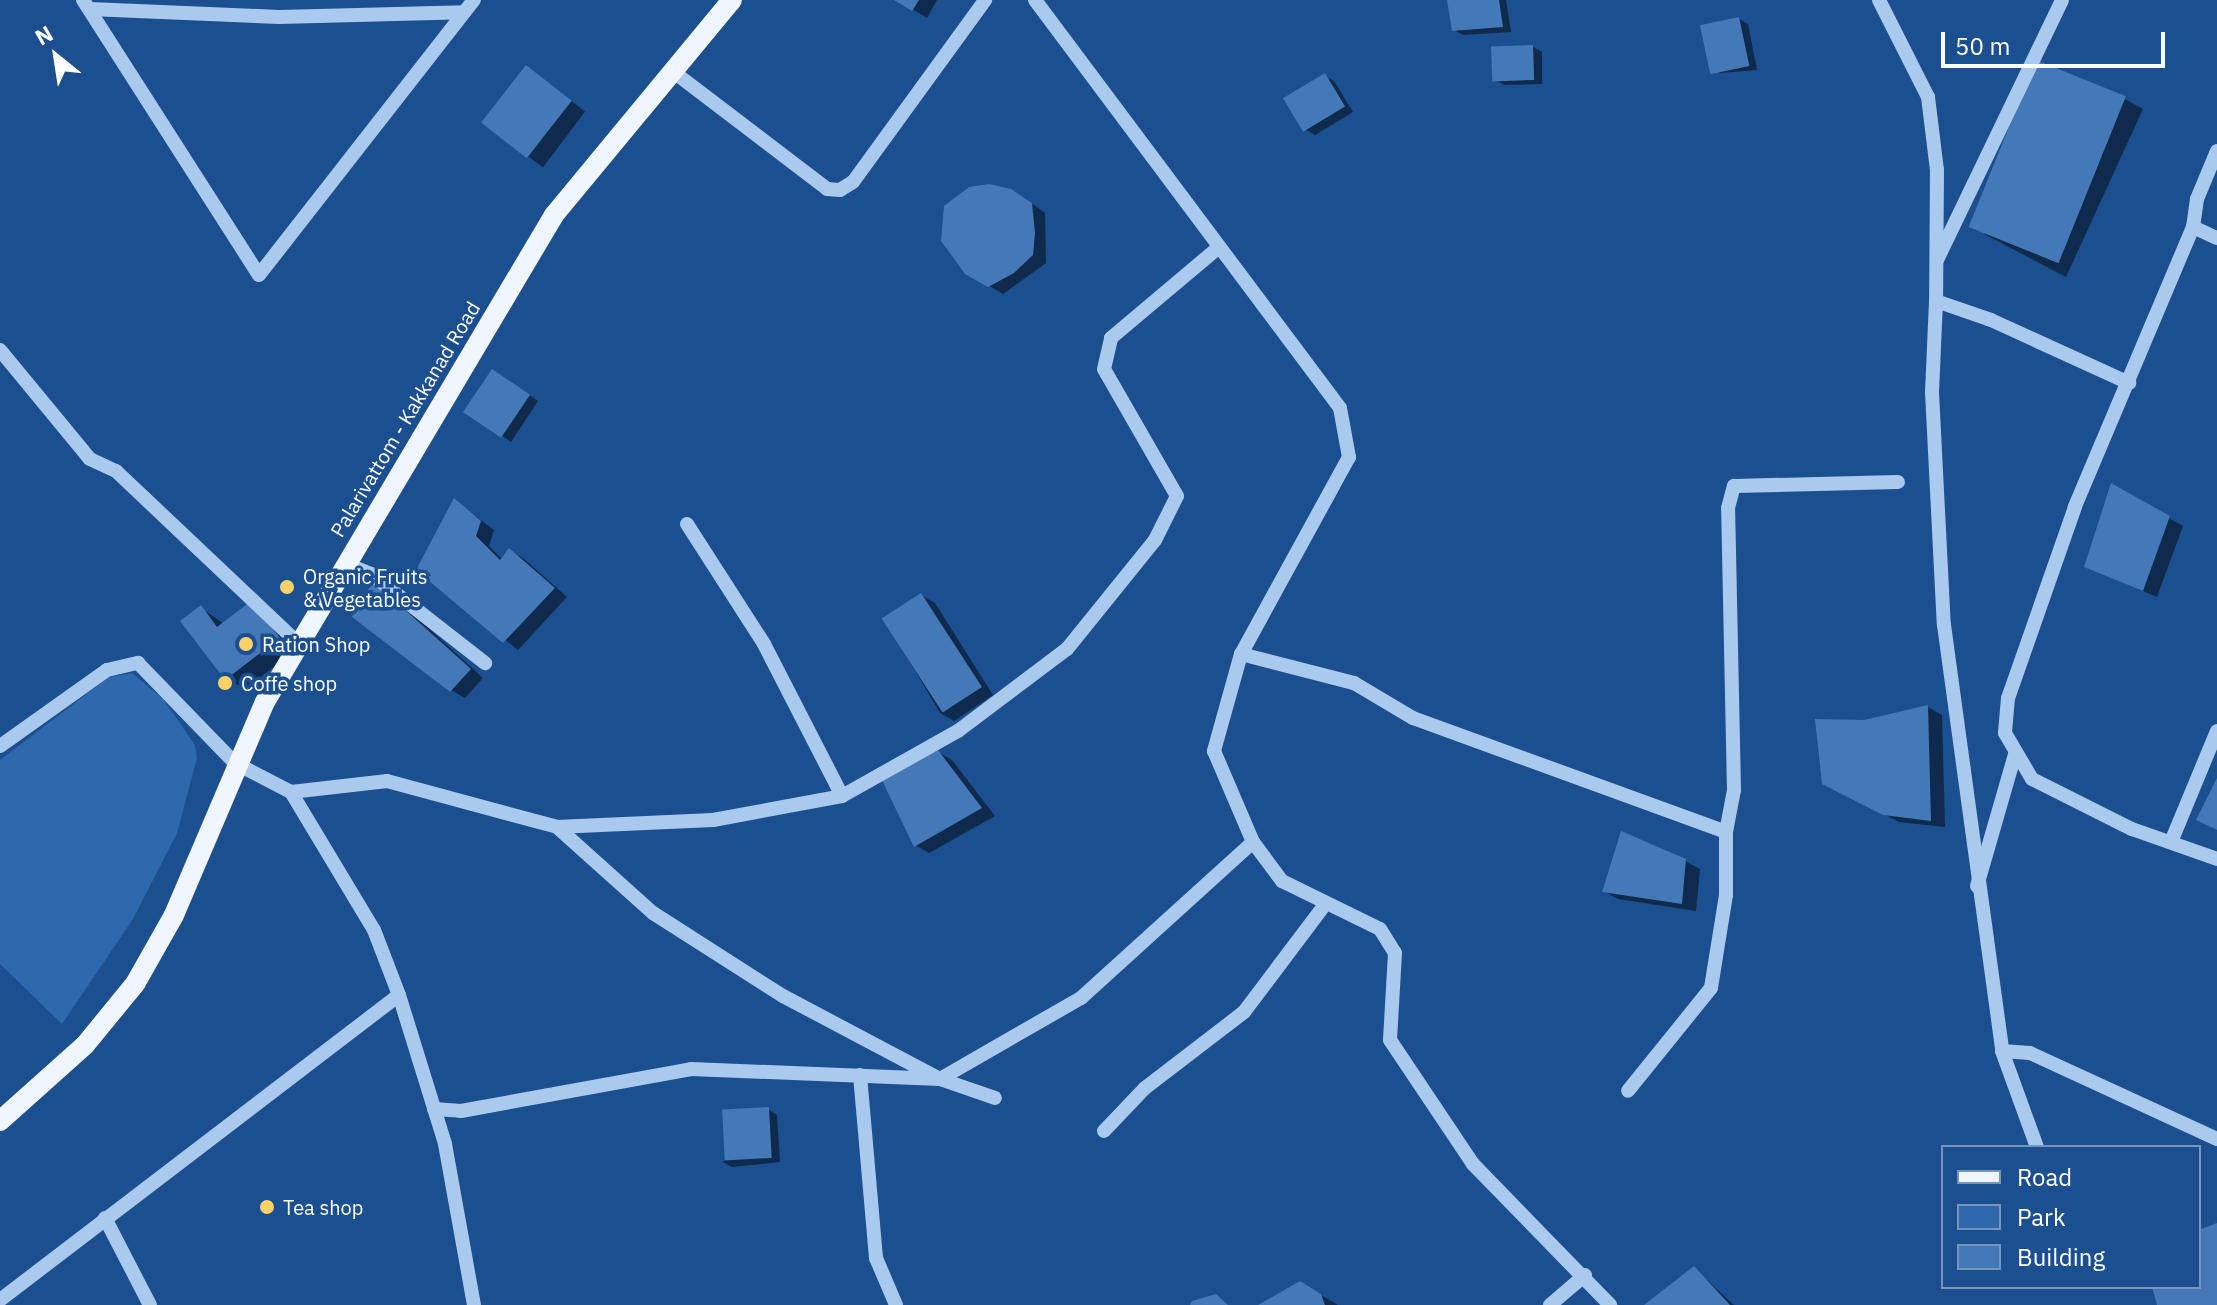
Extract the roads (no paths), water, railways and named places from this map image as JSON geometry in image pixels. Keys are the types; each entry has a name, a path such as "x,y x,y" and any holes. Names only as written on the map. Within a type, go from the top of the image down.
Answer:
{"main road":[{"name":"Palarivattom - Kakkanad Road","path":"0,1121 85,1045 135,984 201,855 235,763 299,644 554,215 675,73 732,0"}],"street":[{"path":"675,73 827,189 840,190 853,182 985,0"},
{"path":"1035,0 1340,408 1349,457 1241,654 1214,751 1253,842 1282,881 1380,929 1395,953 1390,1040 1473,1164 1585,1275 1610,1305"},
{"path":"1879,0 1928,97 1937,170 1932,392 1944,625 1977,886 2002,1051 2036,1145"},
{"path":"1935,264 2062,0"},
{"path":"87,5 259,275 469,6"},
{"path":"87,5 279,17 469,6"},
{"path":"2217,151 2197,199 2193,227 2075,507 2008,698 2005,733 2032,779 2132,829 2217,859"},
{"path":"2193,227 2217,238"},
{"path":"291,792 387,781 557,827 713,820 842,796 958,731 1067,649 1155,540 1177,496 1104,369 1111,338 1218,248"},
{"path":"1936,301 1991,320 2129,383"},
{"path":"0,350 90,459 116,471 299,644"},
{"path":"1628,1091 1711,988 1726,895 1726,832 1734,790 1728,508 1734,486 1898,482"},
{"path":"687,524 772,657 842,796"},
{"path":"346,564 371,574 485,663"},
{"path":"1241,654 1354,683 1413,718 1726,832"},
{"path":"0,746 107,670 138,663 235,763 291,792 374,930 399,995 434,1109 474,1305"},
{"path":"2171,842 2217,731"},
{"path":"1977,886 2015,754"},
{"path":"557,827 653,913 783,996 940,1079 995,1098"},
{"path":"434,1109 461,1111 691,1069 940,1079 1081,998 1253,842"},
{"path":"1104,1131 1145,1088 1244,1012 1326,903"},
{"path":"0,1300 399,995"},
{"path":"2002,1051 2030,1053 2217,1139"},
{"path":"860,1075 876,1258 896,1305"},
{"path":"105,1218 150,1305"},
{"path":"1550,1305 1585,1275"}],"place":[{"name":"Organic Fruits & Vegetables","path":"287,587"},
{"name":"Ration Shop","path":"246,644"},
{"name":"Coffe shop","path":"225,683"},
{"name":"Tea shop","path":"267,1207"}]}
